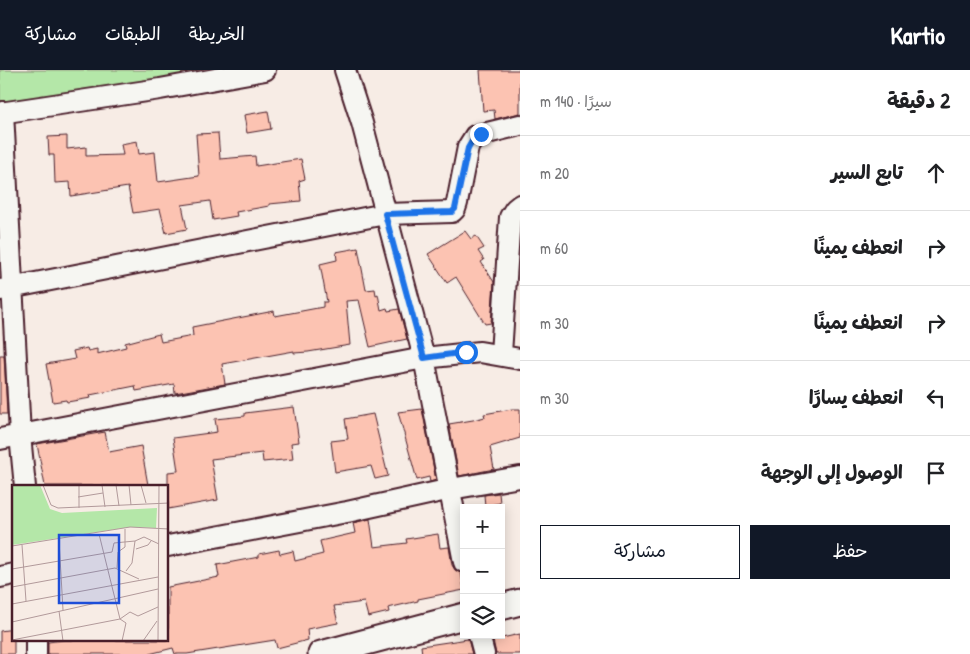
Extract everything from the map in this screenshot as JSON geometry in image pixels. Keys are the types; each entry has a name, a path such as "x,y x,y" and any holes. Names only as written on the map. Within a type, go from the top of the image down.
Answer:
{"street":[{"path":"25,485 6,289 1,112 160,89 265,70"},
{"path":"345,70 362,123 424,358 462,549"},
{"path":"6,289 385,214 452,212 457,203 468,148 475,136 520,125"},
{"path":"0,439 424,358 480,352 510,356 510,217 514,209 520,205"},
{"path":"169,546 520,477"},
{"path":"505,606 520,602"},
{"path":"322,654 460,617"},
{"path":"480,639 484,654"}],"green space":[{"path":"0,70 213,70 74,96 0,105"}],"building":[{"path":"480,70 520,70 520,113 495,119 494,110 483,111"},
{"path":"268,111 271,129 247,133 244,115"},
{"path":"218,133 220,159 255,156 256,166 301,159 305,179 299,181 301,201 269,204 269,206 236,212 237,216 213,220 210,201 182,205 187,229 166,233 160,209 133,213 128,187 71,196 70,182 55,183 54,155 49,155 48,137 67,136 67,149 86,147 86,156 123,155 121,144 137,141 139,154 155,152 158,182 199,176 196,134"},
{"path":"465,231 471,239 476,236 484,248 478,251 484,260 481,262 494,282 491,323 485,324 456,277 447,283 428,254"},
{"path":"358,248 366,290 375,289 376,295 378,294 381,310 387,308 388,311 399,309 407,339 370,347 359,300 346,301 350,345 308,352 294,353 294,351 222,364 225,384 175,393 174,384 136,391 135,386 90,395 91,398 53,402 46,364 75,359 73,351 87,348 88,351 97,349 97,354 126,347 125,343 159,334 161,342 193,336 192,327 274,311 275,316 323,307 323,302 327,302 320,264 337,260 336,252"},
{"path":"0,355 4,355 7,414 0,414"},
{"path":"294,407 299,442 291,443 293,459 263,462 262,453 211,459 218,500 169,509 168,472 178,471 173,438 217,432 215,419 245,416 245,413"},
{"path":"422,409 436,480 430,482 429,477 417,480 398,412"},
{"path":"520,409 520,438 490,447 494,469 459,476 449,424 473,420 485,417 484,414"},
{"path":"373,414 388,476 375,479 371,466 335,472 331,441 348,439 345,419"},
{"path":"105,432 109,452 141,446 148,485 45,485 37,444"},
{"path":"499,493 500,503 485,504 484,495"},
{"path":"370,519 374,547 407,543 406,539 438,534 440,548 449,547 452,565 455,570 460,572 460,591 418,599 418,601 388,608 389,612 368,617 364,602 334,606 338,623 307,629 308,640 277,648 275,640 187,654 175,654 173,648 149,654 48,654 48,642 169,642 169,587 219,577 217,565 259,557 259,554 279,550 280,554 293,551 295,561 323,554 320,541 355,533 353,523"},
{"path":"12,629 14,654 0,654 0,631"},
{"path":"520,634 520,654 496,654 493,640 505,639 505,637"},
{"path":"468,639 472,654 422,654 421,646"}],"route":[{"path":"466,352 424,358 385,214 452,212 457,203 468,148 475,136 481,134"}]}
